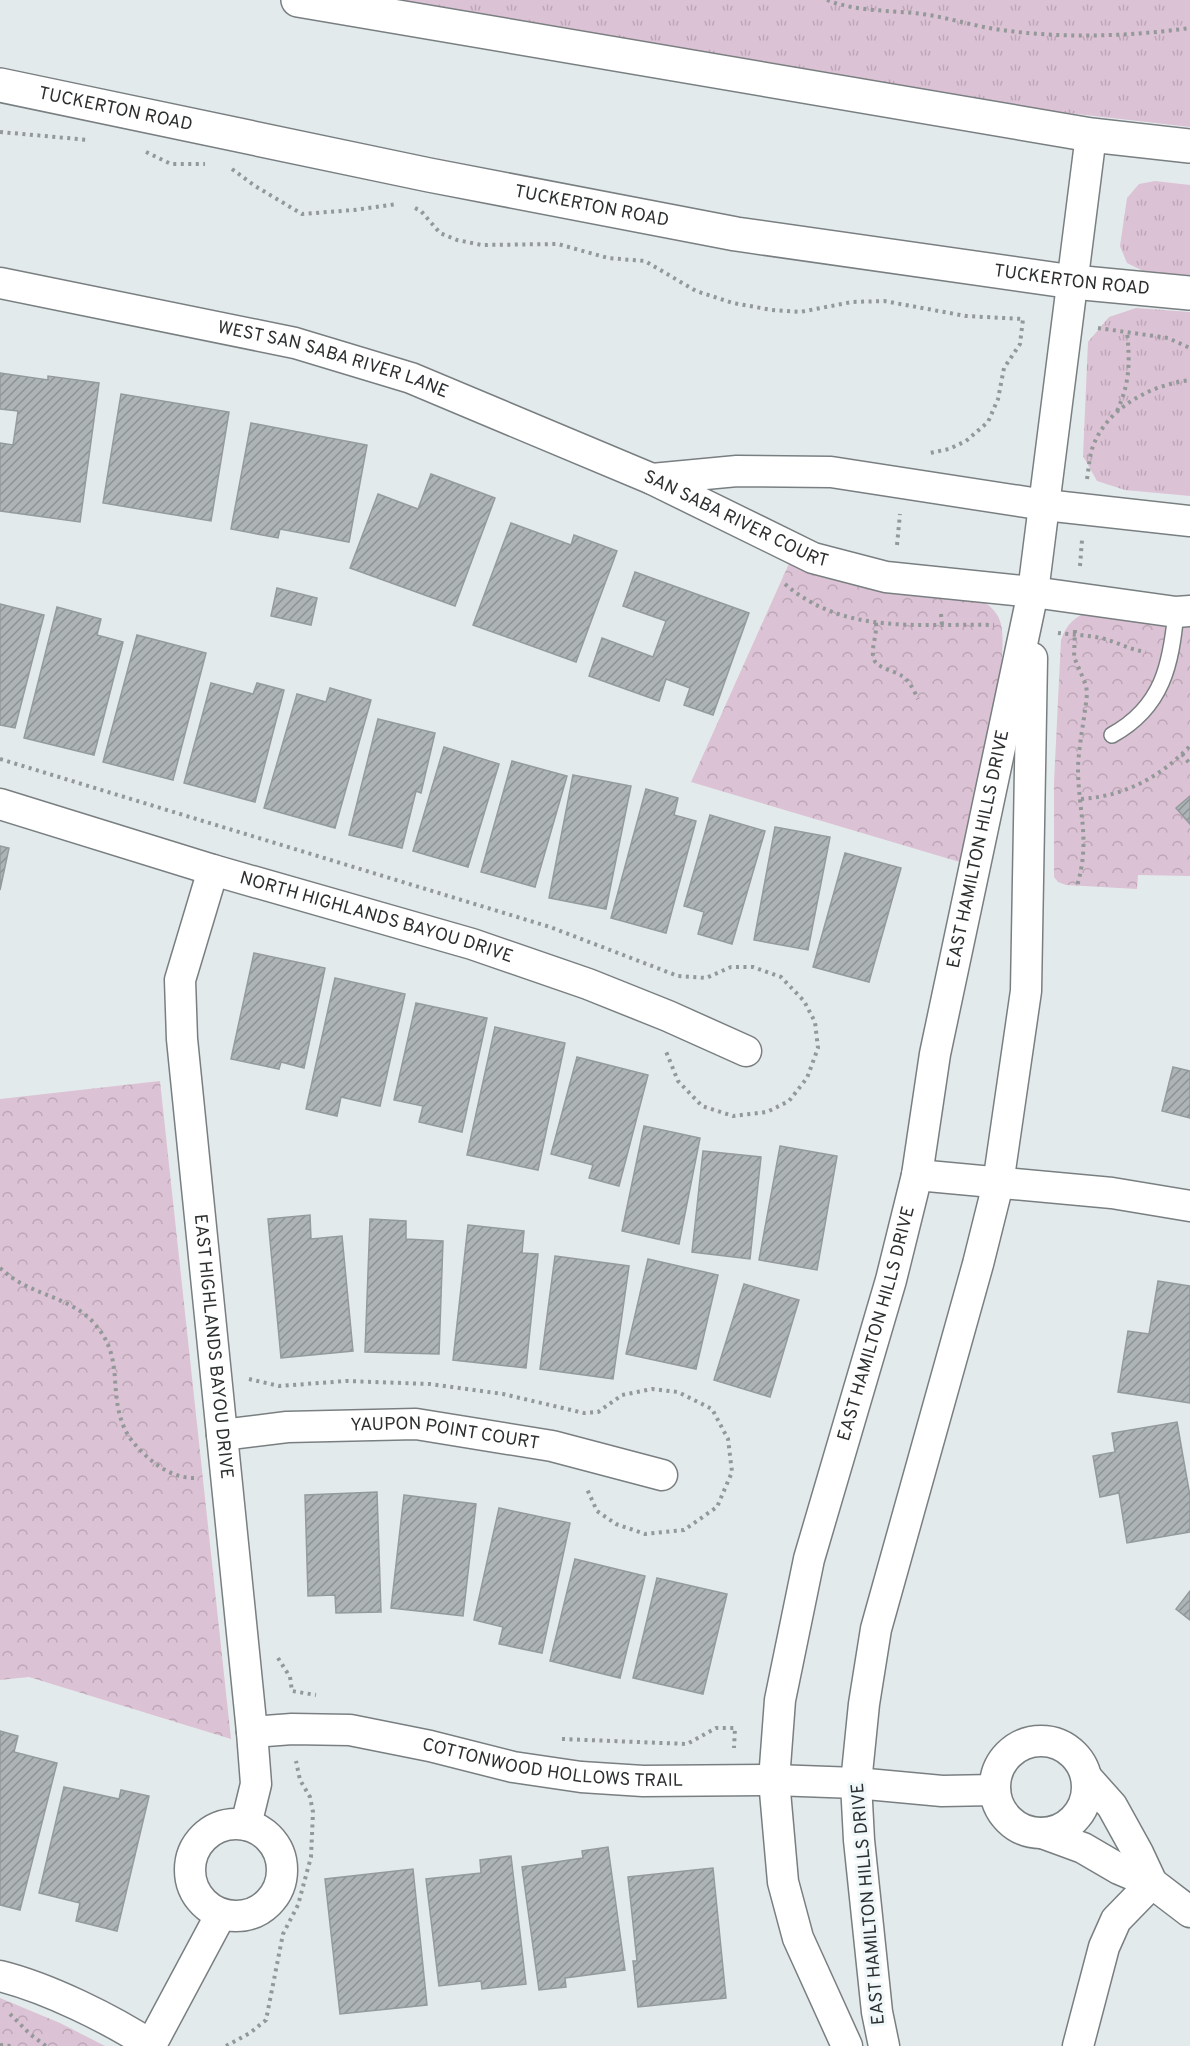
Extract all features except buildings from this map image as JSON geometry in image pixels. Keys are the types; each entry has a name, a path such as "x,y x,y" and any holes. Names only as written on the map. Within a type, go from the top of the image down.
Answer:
{"main road":[{"path":"298,0 1091,135 1190,146"},
{"name":"TUCKERTON ROAD","path":"0,85 429,175 736,234 1073,282 1190,293"}],"street":[{"name":"EAST HAMILTON HILLS DRIVE","path":"848,2046 798,1938 783,1882 774,1780 780,1700 809,1559 891,1280 917,1175 935,1054 1033,592 1091,135"},
{"name":"WEST SAN SABA RIVER LANE","path":"0,284 284,340 316,349 411,378 652,479"},
{"name":"SAN SABA RIVER COURT","path":"652,479 736,471 831,472 1045,505 1190,521"},
{"name":"SAN SABA RIVER COURT","path":"652,479 813,558 895,578 1033,592 1183,611"},
{"name":"EAST HAMILTON HILLS DRIVE","path":"884,2046 876,2012 859,1840 856,1783 864,1704 876,1629 978,1264 998,1184 1026,991 1033,592"},
{"name":"NORTH HIGHLANDS BAYOU DRIVE","path":"0,804 213,870 493,951 598,988 746,1051"},
{"name":"EAST HIGHLANDS BAYOU DRIVE","path":"213,870 180,980 182,1039 252,1732 256,1784 246,1825"},
{"path":"917,1175 1112,1193 1190,1206"},
{"name":"YAUPON POINT COURT","path":"222,1434 286,1427 416,1424 552,1446 662,1475"},
{"name":"COTTONWOOD HOLLOWS TRAIL","path":"252,1732 292,1729 350,1730 430,1746 513,1767 581,1777 643,1781 774,1780 856,1783 942,1791 995,1790"},
{"path":"1152,1883 1112,1806 1087,1778 1081,1763 1073,1753 1051,1741 1035,1741 1010,1752 1000,1765 995,1779 995,1790 1001,1810 1006,1817 1026,1830 1042,1833 1083,1848 1119,1869 1152,1883 1190,1912"},
{"path":"1042,1833 1054,1832 1068,1824 1080,1812 1086,1797 1087,1778"},
{"path":"230,1824 246,1825 268,1836 276,1846 282,1861 282,1881 275,1896 264,1907 249,1915 237,1917 221,1914 213,1910 196,1893 190,1878 190,1862 195,1848 205,1835 214,1829 230,1824"},
{"path":"1078,2046 1104,1947 1116,1920 1152,1883"},
{"path":"0,1976 48,1993 152,2045 221,1914"}],"lane":[{"path":"1112,735 1137,718 1161,686 1183,611"}],"path":[{"path":"827,0 850,7 936,16 989,28 1035,33 1149,34 1190,28"},
{"path":"0,132 95,141"},
{"path":"145,152 171,164 207,164"},
{"path":"226,165 255,186 302,214 406,203"},
{"path":"413,207 421,211 440,232 457,240 482,245 558,244 608,258 645,261 696,291 733,303 800,312 852,302 884,301 966,316 1023,319 1020,344 1004,368 998,399 988,422 966,441 949,448 931,453 908,451 902,483 895,578"},
{"path":"1094,328 1168,338 1190,348"},
{"path":"1077,598 1093,447 1097,437 1117,412 1124,398 1128,380 1127,332"},
{"path":"1117,412 1150,389 1190,380"},
{"path":"785,584 800,597 820,607 845,617 876,623 999,625"},
{"path":"876,623 877,633 873,657 875,662 903,676 918,699"},
{"path":"1064,633 1107,639 1130,649 1153,652"},
{"path":"1074,634 1074,657 1087,693 1078,766 1085,842 1083,865 1077,886"},
{"path":"1080,799 1104,798 1129,789 1150,778 1190,746"},
{"path":"1182,754 1190,764"},
{"path":"0,1268 14,1279 75,1308 93,1323 104,1337 115,1366 118,1408 122,1424 140,1451 158,1466 176,1475 190,1478 226,1477"},
{"path":"245,1369 249,1379 254,1431"},
{"path":"226,2046 250,2033 266,2019 283,1934 298,1905 311,1857 313,1812 310,1797 300,1780 297,1769 292,1729 290,1677 274,1652"},
{"path":"292,1691 319,1696"},
{"path":"556,1739 687,1744 716,1728 735,1728 733,1780"},
{"path":"5,2010 46,2046"},
{"path":"0,2045 11,2046"}],"green space":[{"path":"363,0 1190,0 1190,127 1042,110"},
{"path":"1155,181 1190,185 1190,275 1145,272 1127,263 1120,246 1127,198 1139,184"},
{"path":"1136,308 1190,312 1190,496 1125,490 1097,481 1083,456 1088,342 1109,317"},
{"path":"791,559 978,598 994,610 998,617 1002,631 1002,660 963,863 691,782"},
{"path":"1090,611 1190,619 1190,876 1138,875 1137,889 1066,885 1058,882 1054,877 1054,782 1061,640 1072,622"},
{"path":"160,1081 231,1739 29,1677 0,1680 0,1099"},
{"path":"0,1998 60,2023 105,2046 0,2046"}]}
